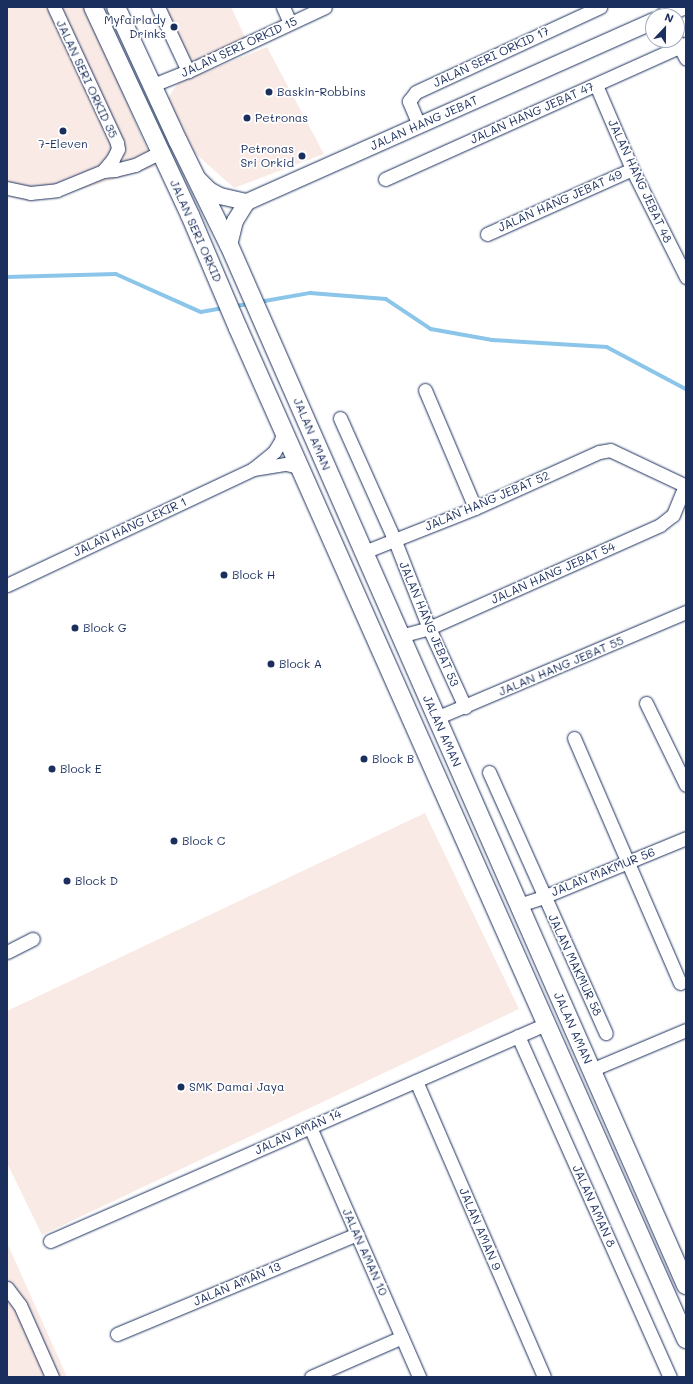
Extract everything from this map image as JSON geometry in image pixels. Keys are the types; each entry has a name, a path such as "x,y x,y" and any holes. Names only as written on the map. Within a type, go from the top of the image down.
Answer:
{"main road":[{"name":"JALAN SERI ORKID","path":"93,7 133,96 161,152 297,462"},
{"name":"JALAN SERI ORKID","path":"116,7 197,178"},
{"name":"JALAN AMAN","path":"197,178 267,330 686,1285"},
{"name":"JALAN AMAN","path":"297,462 686,1340"}],"street":[{"name":"JALAN SERI ORKID 35","path":"54,7 117,143 118,149 113,159 103,171"},
{"path":"158,7 188,71"},
{"path":"283,7 290,23"},
{"name":"JALAN SERI ORKID 15","path":"153,85 188,71 325,7"},
{"name":"JALAN SERI ORKID 17","path":"419,125 409,100 416,92 600,7"},
{"name":"JALAN HANG JEBAT","path":"247,202 645,25"},
{"name":"JALAN HANG JEBAT 47","path":"384,179 596,85 671,48"},
{"path":"683,48 686,59"},
{"name":"JALAN HANG JEBAT 48","path":"596,85 632,169 686,277"},
{"path":"7,188 30,193 57,190 103,171 115,170 135,164 161,152"},
{"name":"JALAN HANG JEBAT 49","path":"487,234 632,169"},
{"path":"197,178 209,190 220,196 247,202 235,221 229,245"},
{"path":"425,390 475,508"},
{"name":"JALAN HANG JEBAT 53","path":"340,418 395,540 429,628 465,707"},
{"name":"JALAN HANG LEKIR 1","path":"7,585 253,469 274,452 281,441 283,430"},
{"name":"JALAN HANG JEBAT 52","path":"364,552 475,508 599,452 610,450 685,485"},
{"name":"JALAN HANG LEKIR 1","path":"253,469 297,462"},
{"name":"JALAN HANG JEBAT 54","path":"400,636 429,628 668,520 673,515 685,485"},
{"name":"JALAN HANG JEBAT 55","path":"436,718 686,612"},
{"path":"646,703 686,785"},
{"path":"574,738 680,983"},
{"name":"JALAN MAKMUR 58","path":"489,772 606,1033"},
{"name":"JALAN MAKMUR 56","path":"518,905 544,896 686,838"},
{"path":"7,952 33,939"},
{"name":"JALAN AMAN 14","path":"50,1241 546,1024"},
{"path":"591,1070 686,1030"},
{"name":"JALAN AMAN 8","path":"518,1036 670,1377"},
{"name":"JALAN AMAN 9","path":"416,1081 544,1377"},
{"name":"JALAN AMAN 10","path":"310,1127 419,1377"},
{"name":"JALAN AMAN 13","path":"117,1334 357,1234"},
{"path":"7,1288 20,1305 52,1377"},
{"path":"311,1377 402,1337"}],"shaded area":[{"path":"7,7 85,7 155,167 55,197 27,201 7,195"},
{"path":"163,7 231,7 246,39 190,64"},
{"path":"267,47 324,154 234,188 195,153 168,98 178,83"},
{"name":"SMK Damai Jaya","path":"425,813 519,1009 42,1235 7,1163 7,1011"},
{"path":"8,1245 67,1377 7,1377"}],"waterway":[{"path":"7,277 116,274 201,312 223,308"},
{"path":"259,302 310,293 386,299 431,329 492,340 607,347 686,389"},
{"path":"235,306 249,304"}],"place":[{"name":"Myfairlady Drinks","path":"174,27"},
{"name":"Baskin-Robbins","path":"269,92"},
{"name":"Petronas","path":"247,118"},
{"name":"7-Eleven","path":"63,131"},
{"name":"Petronas Sri Orkid","path":"302,156"},
{"name":"Block H","path":"224,575"},
{"name":"Block G","path":"75,628"},
{"name":"Block A","path":"271,664"},
{"name":"Block B","path":"364,759"},
{"name":"Block E","path":"52,769"},
{"name":"Block C","path":"174,841"},
{"name":"Block D","path":"67,881"},
{"name":"SMK Damai Jaya","path":"181,1087"}]}
